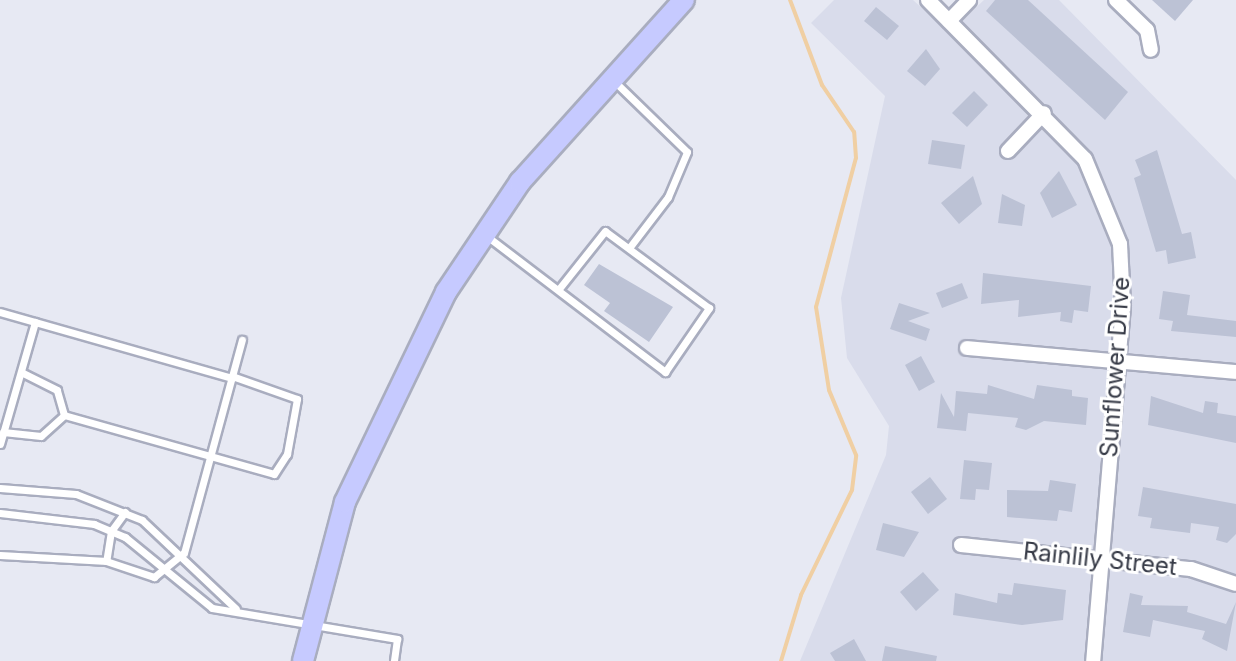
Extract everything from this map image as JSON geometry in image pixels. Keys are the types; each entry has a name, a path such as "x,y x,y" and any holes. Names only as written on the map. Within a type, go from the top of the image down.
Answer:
{"main road":[{"path":"303,661 345,502 374,432 483,233 611,78 684,0"}],"street":[{"name":"Sunflower Drive","path":"928,0 1044,113 1085,159 1111,213 1123,275 1093,661"},
{"path":"949,21 969,0"},
{"path":"1116,0 1147,30 1151,50"},
{"path":"1008,151 1044,113"},
{"path":"967,348 1236,372"},
{"name":"Rainlily Street","path":"961,545 1191,569 1236,584"}],"lane":[{"path":"611,78 687,152 668,197 629,248"},
{"path":"483,233 665,372 709,308 605,231 558,290"},
{"path":"0,312 232,377 297,399 287,454 274,474 64,415"},
{"path":"0,444 35,322"},
{"path":"0,555 107,561 154,577 167,570 184,553 242,340"},
{"path":"21,372 57,390 64,415"},
{"path":"3,432 41,436 64,415"},
{"path":"0,488 76,494 125,512 184,553 236,609"},
{"path":"107,561 111,531 125,512"},
{"path":"0,513 61,515 111,531 167,570 212,608 236,609 311,628 397,639 394,661"}],"shaded area":[{"path":"834,0 913,0 949,33 984,0 1059,0 1236,180 1236,661 800,661 886,455 889,426 847,358 841,298 885,96 811,23"}],"building":[{"path":"995,0 1028,0 1128,92 1105,120 986,11"},
{"path":"1152,0 1193,0 1175,21"},
{"path":"876,7 899,26 887,40 864,21"},
{"path":"926,49 940,69 925,86 907,71"},
{"path":"974,91 988,105 967,127 952,113"},
{"path":"932,140 965,145 961,169 928,164"},
{"path":"1157,150 1182,234 1191,232 1196,258 1168,264 1166,250 1156,252 1134,178 1141,175 1135,160"},
{"path":"1059,171 1077,205 1052,218 1040,193"},
{"path":"973,176 982,204 959,224 941,203"},
{"path":"1002,194 1025,205 1022,226 998,223"},
{"path":"599,264 673,307 649,342 604,311 610,303 584,285"},
{"path":"983,273 1091,286 1088,312 1074,310 1072,323 1060,321 1061,312 1018,317 1019,300 981,304"},
{"path":"962,283 968,298 942,308 936,293"},
{"path":"1163,291 1190,295 1187,315 1236,321 1236,337 1171,331 1173,321 1159,319"},
{"path":"899,303 930,313 908,321 930,329 926,341 890,329"},
{"path":"921,356 935,382 919,391 905,365"},
{"path":"988,385 1034,399 1037,385 1072,390 1072,396 1088,398 1086,425 1044,421 1026,430 1015,427 1018,418 968,413 966,431 937,428 941,393 954,417 956,391 987,394"},
{"path":"1151,396 1203,413 1205,401 1218,403 1217,413 1236,416 1236,443 1148,425"},
{"path":"964,460 992,463 989,490 976,489 975,500 960,499"},
{"path":"930,477 947,499 928,514 911,492"},
{"path":"1050,480 1076,484 1072,512 1059,510 1057,521 1007,517 1007,490 1048,491"},
{"path":"1143,487 1236,504 1236,534 1227,543 1216,540 1219,527 1191,523 1190,533 1150,528 1152,518 1138,516"},
{"path":"883,523 919,532 904,557 876,550"},
{"path":"923,572 939,590 916,611 900,592"},
{"path":"1014,583 1066,590 1063,620 1022,625 953,615 955,593 997,603 998,593 1012,595"},
{"path":"1130,593 1143,596 1141,605 1188,606 1187,612 1226,624 1236,602 1227,651 1202,639 1205,631 1153,620 1150,637 1123,632"},
{"path":"854,639 866,661 835,661 830,653"},
{"path":"885,646 937,656 936,661 882,661"}],"waterway":[{"path":"781,661 801,595 852,490 856,455 829,390 816,307 856,158 854,132 822,85 790,0"}]}
